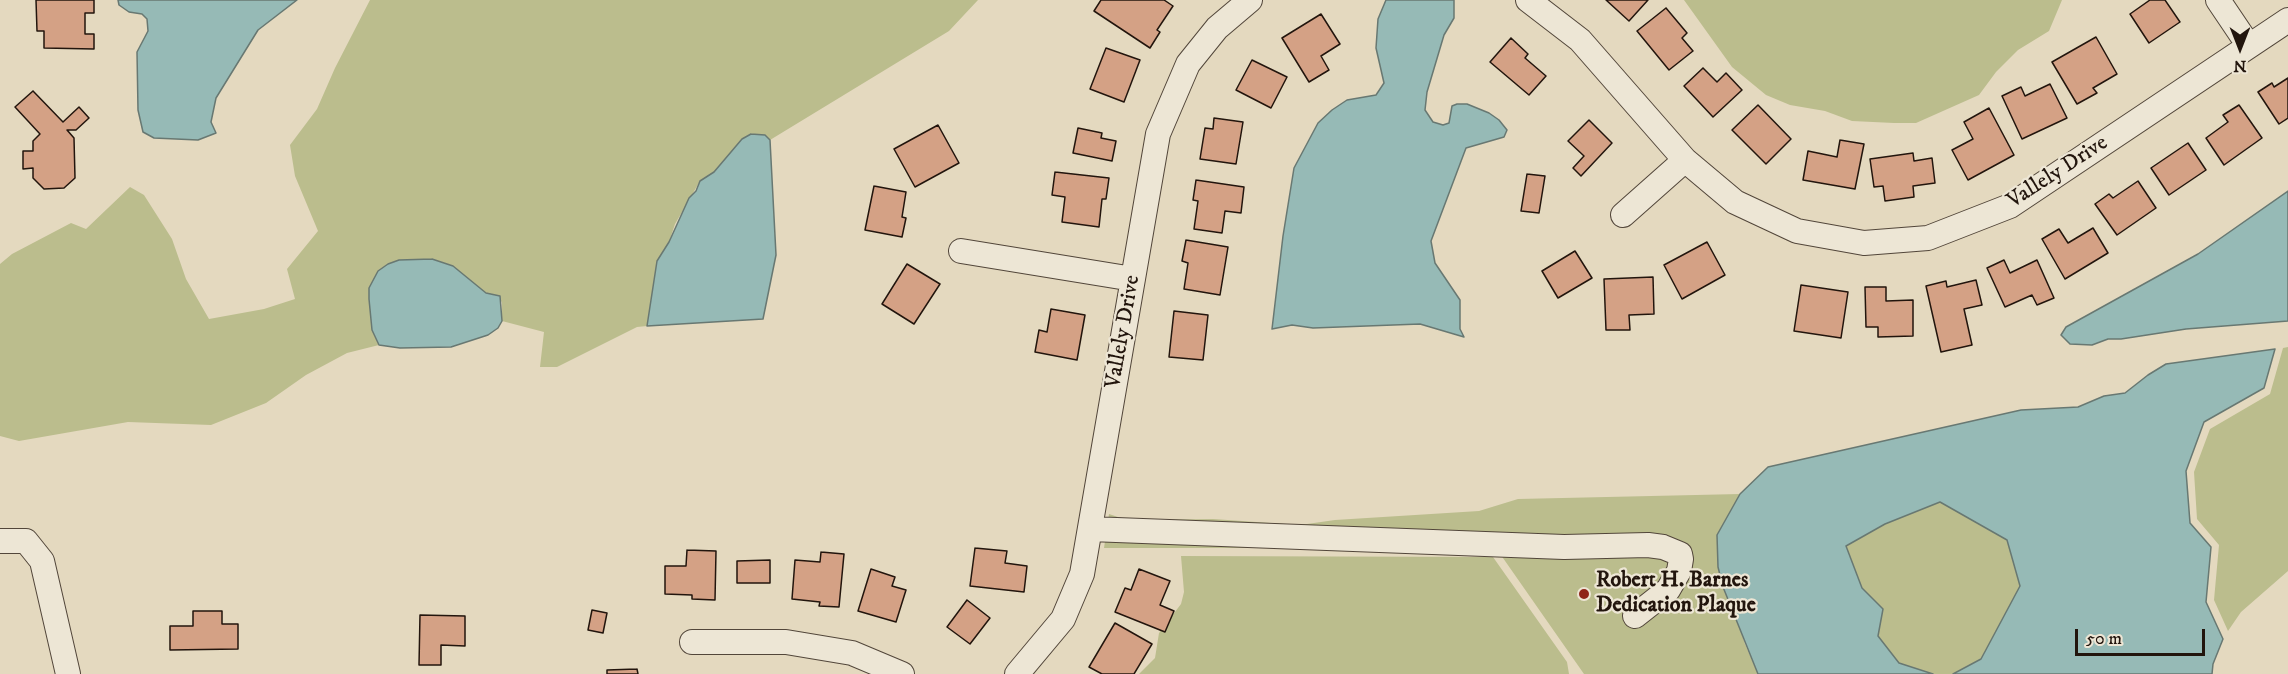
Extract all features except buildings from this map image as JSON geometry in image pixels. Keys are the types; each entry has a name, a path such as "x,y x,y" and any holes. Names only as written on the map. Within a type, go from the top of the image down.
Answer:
{"street":[{"name":"Vallely Drive","path":"1017,674 1063,619 1082,574 1158,134 1188,64 1216,28 1250,0"},
{"name":"Vallely Drive","path":"1528,0 1580,40 1685,160 1735,202 1797,231 1864,243 1928,238 2010,206 2288,20"},
{"path":"2218,0 2249,46"},
{"path":"1623,215 1685,160"},
{"path":"961,251 1133,279"},
{"path":"1090,528 1564,547 1648,545 1663,547 1680,554 1681,559 1675,581 1668,590 1635,616"},
{"path":"0,541 26,541 42,561 68,674"},
{"path":"692,642 786,642 852,653 902,674"}],"green space":[{"path":"370,0 978,0 949,31 770,140 765,135 751,134 742,139 714,172 700,181 675,224 669,242 657,261 647,326 637,327 557,367 540,367 544,332 502,321 502,303 499,296 486,293 432,259 399,260 369,288 372,330 379,345 347,353 306,375 266,403 211,425 128,422 19,441 0,436 0,264 12,254 71,223 86,229 130,187 144,195 172,239 186,279 209,319 264,309 295,299 287,269 318,231 295,176 290,145 317,109"},
{"path":"1684,0 2062,0 2049,31 2018,50 1996,72 1979,95 1916,123 1894,123 1852,121 1825,111 1790,105 1766,95 1732,67"},
{"path":"2288,347 2288,571 2241,612 2228,631 2214,600 2219,545 2197,519 2194,472 2210,429 2270,394 2283,348"},
{"path":"1740,494 1717,535 1734,610 1758,674 1584,674 1496,548 1104,548 1109,514 1127,520 1213,519 1300,525 1335,520 1479,511 1518,499"},
{"path":"1940,501 2007,540 2020,586 1981,659 1953,674 1933,674 1899,664 1878,636 1883,609 1862,588 1846,546 1885,524"},
{"path":"1181,556 1493,557 1567,662 1569,674 1139,674 1155,658 1159,633 1181,604 1184,592"}],"water":[{"path":"118,0 297,0 258,30 216,98 211,122 216,133 198,140 154,138 143,132 138,110 137,52 148,31 147,19 142,14 129,12 119,5"},
{"path":"1386,0 1454,0 1454,18 1444,35 1427,92 1425,110 1433,122 1443,125 1449,123 1452,106 1467,104 1489,113 1507,130 1504,137 1466,148 1431,241 1435,263 1460,300 1460,329 1464,337 1420,324 1313,328 1292,325 1272,329 1294,168 1318,123 1347,100 1376,95 1384,83 1376,48 1378,19"},
{"path":"751,134 765,135 770,140 776,255 763,319 647,326 657,261 669,242 689,198 696,191 700,181 714,172 742,139"},
{"path":"2288,191 2288,321 2186,329 2108,339 2092,345 2070,344 2061,335 2066,327 2198,254"},
{"path":"432,259 453,266 486,293 500,296 502,321 498,328 488,335 451,347 400,348 379,345 372,330 369,299 369,288 378,271 399,260"},
{"path":"2275,349 2264,388 2204,422 2186,471 2190,523 2211,547 2206,602 2223,639 2213,664 2212,674 1953,674 1981,659 2020,586 2007,540 1940,502 1885,524 1846,546 1862,588 1883,609 1878,636 1899,663 1933,674 1758,674 1723,587 1718,567 1717,535 1740,494 1768,467 2021,410 2078,407 2104,396 2125,393 2166,364"}],"place":[{"name":"Robert H. Barnes Dedication Plaque","path":"1584,594"}]}
